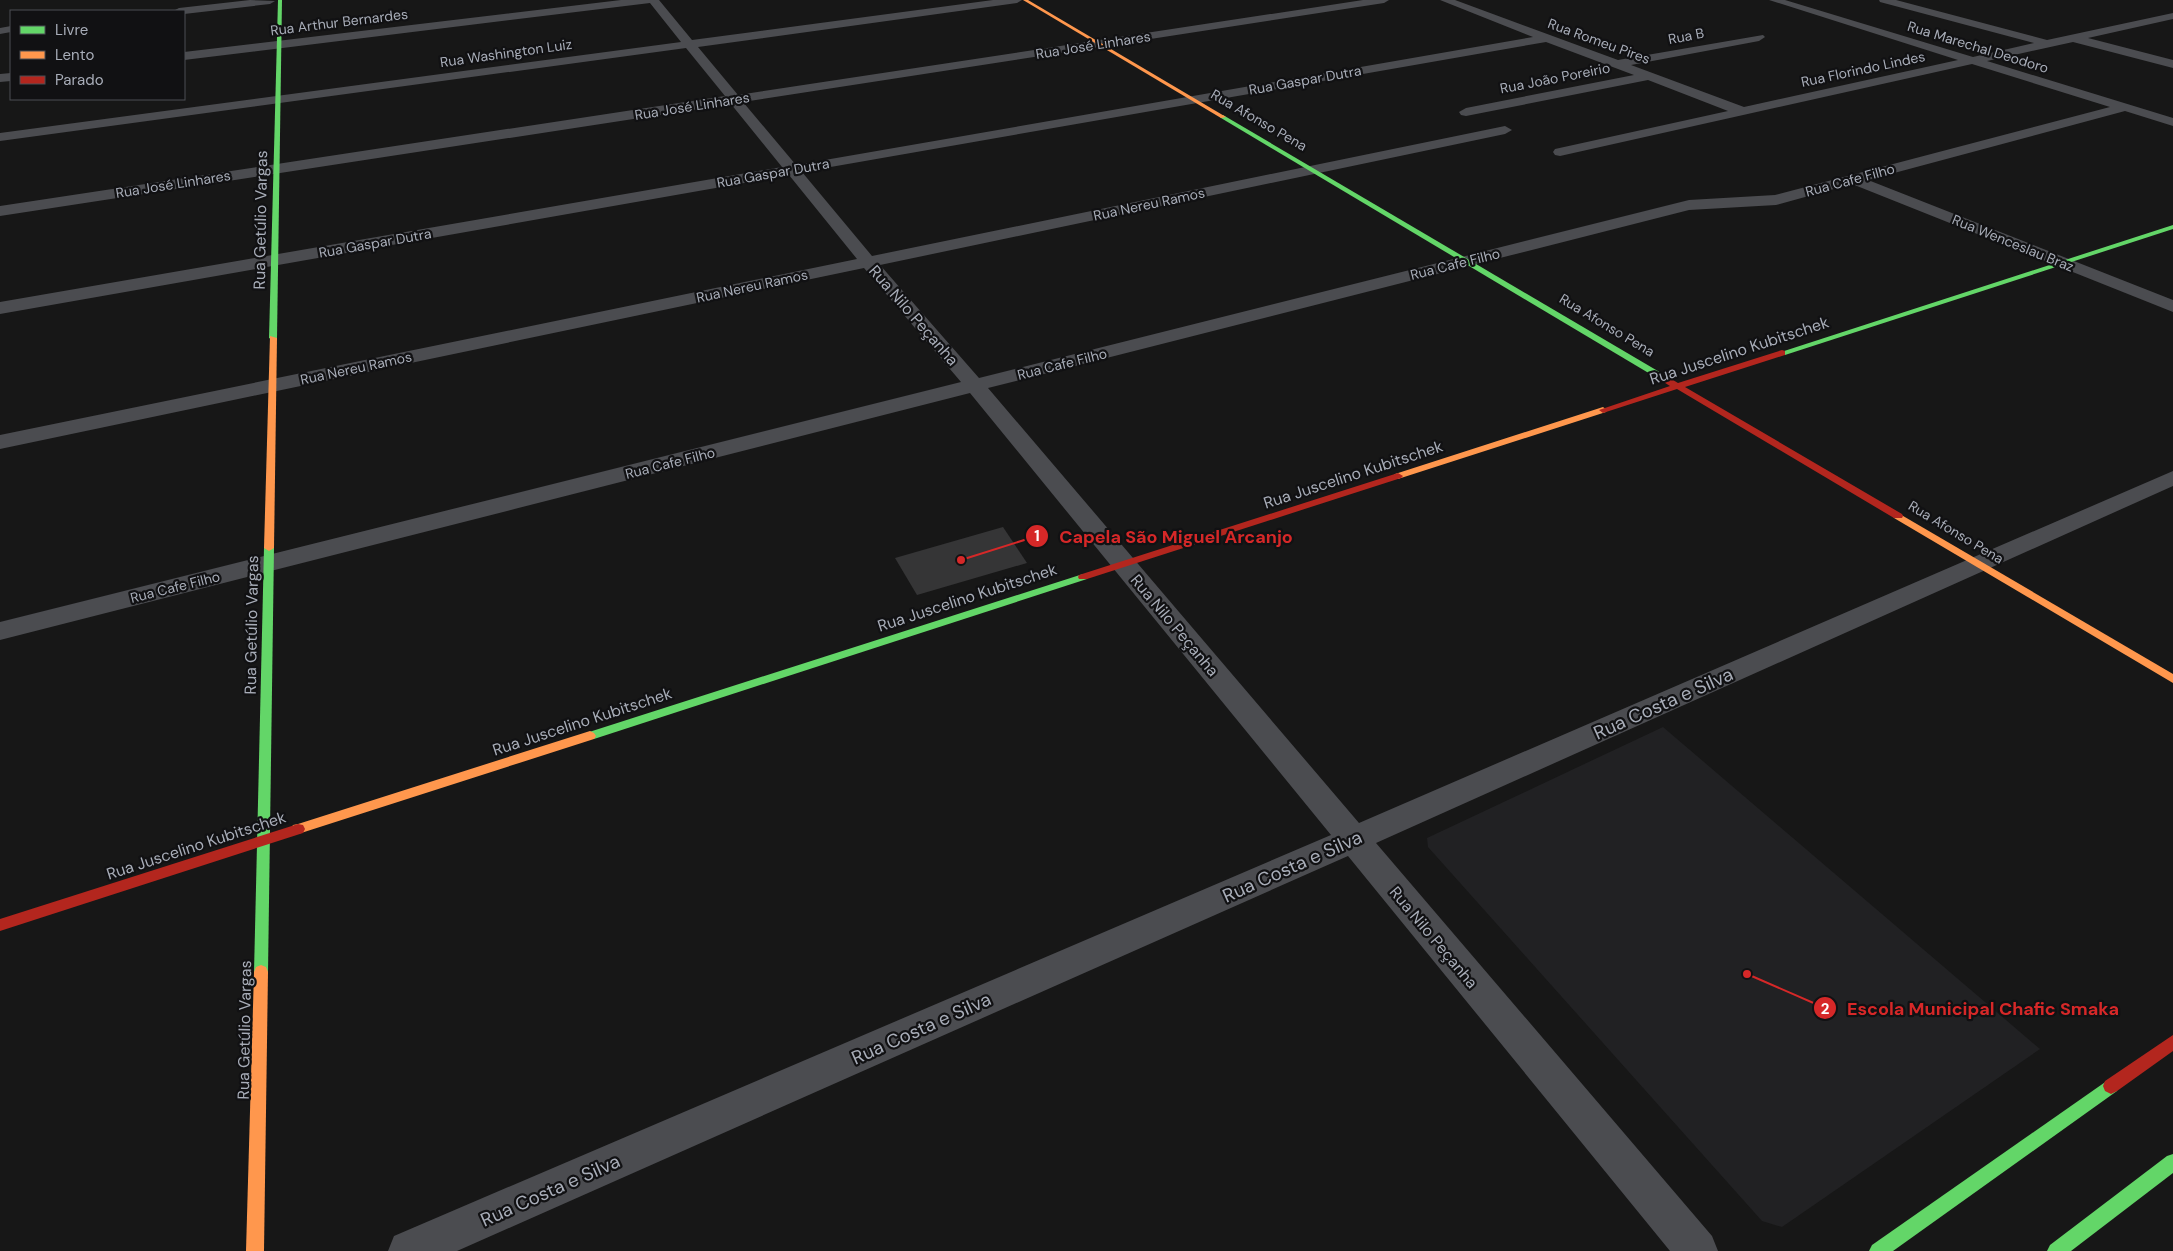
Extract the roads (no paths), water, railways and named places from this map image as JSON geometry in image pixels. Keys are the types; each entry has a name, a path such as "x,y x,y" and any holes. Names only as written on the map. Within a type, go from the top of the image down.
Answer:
{"street":[{"name":"Rua Getúlio Vargas","path":"255,1251 280,44 278,0"},
{"path":"185,10 278,0"},
{"name":"Rua Arthur Bernardes","path":"185,56 648,0"},
{"name":"Rua Nilo Peçanha","path":"653,0 868,262 975,386 1697,1251"},
{"name":"Rua Washington Luiz","path":"0,136 1017,0"},
{"name":"Rua Afonso Pena","path":"1025,0 1470,261 2173,679"},
{"name":"Rua José Linhares","path":"0,211 1384,0"},
{"name":"Rua Romeu Pires","path":"1445,0 1742,111"},
{"name":"Rua Marechal Deodoro","path":"1774,0 1968,61 2173,122"},
{"path":"1884,0 2046,44"},
{"path":"1915,8 1941,3"},
{"name":"Rua Florindo Lindes","path":"1560,152 2173,16"},
{"name":"Rua B","path":"1618,64 1759,37"},
{"name":"Rua Gaspar Dutra","path":"0,308 1547,38"},
{"path":"2072,38 2173,64"},
{"name":"Rua João Poreirio","path":"1466,112 1650,76"},
{"name":"Rua Cafe Filho","path":"0,631 1689,205 1776,200 2126,108"},
{"name":"Rua Nereu Ramos","path":"0,442 1505,130"},
{"name":"Rua Wenceslau Braz","path":"1852,179 2173,306"},
{"name":"Rua Juscelino Kubitschek","path":"0,925 2173,227"},
{"name":"Rua Costa e Silva","path":"410,1251 1352,840 2173,478"},
{"path":"1878,1251 2173,1042"},
{"path":"2056,1251 2173,1162"}],"place":[{"name":"Capela São Miguel Arcanjo","path":"961,560"},
{"name":"Escola Municipal Chafic Smaka","path":"1747,974"}]}
